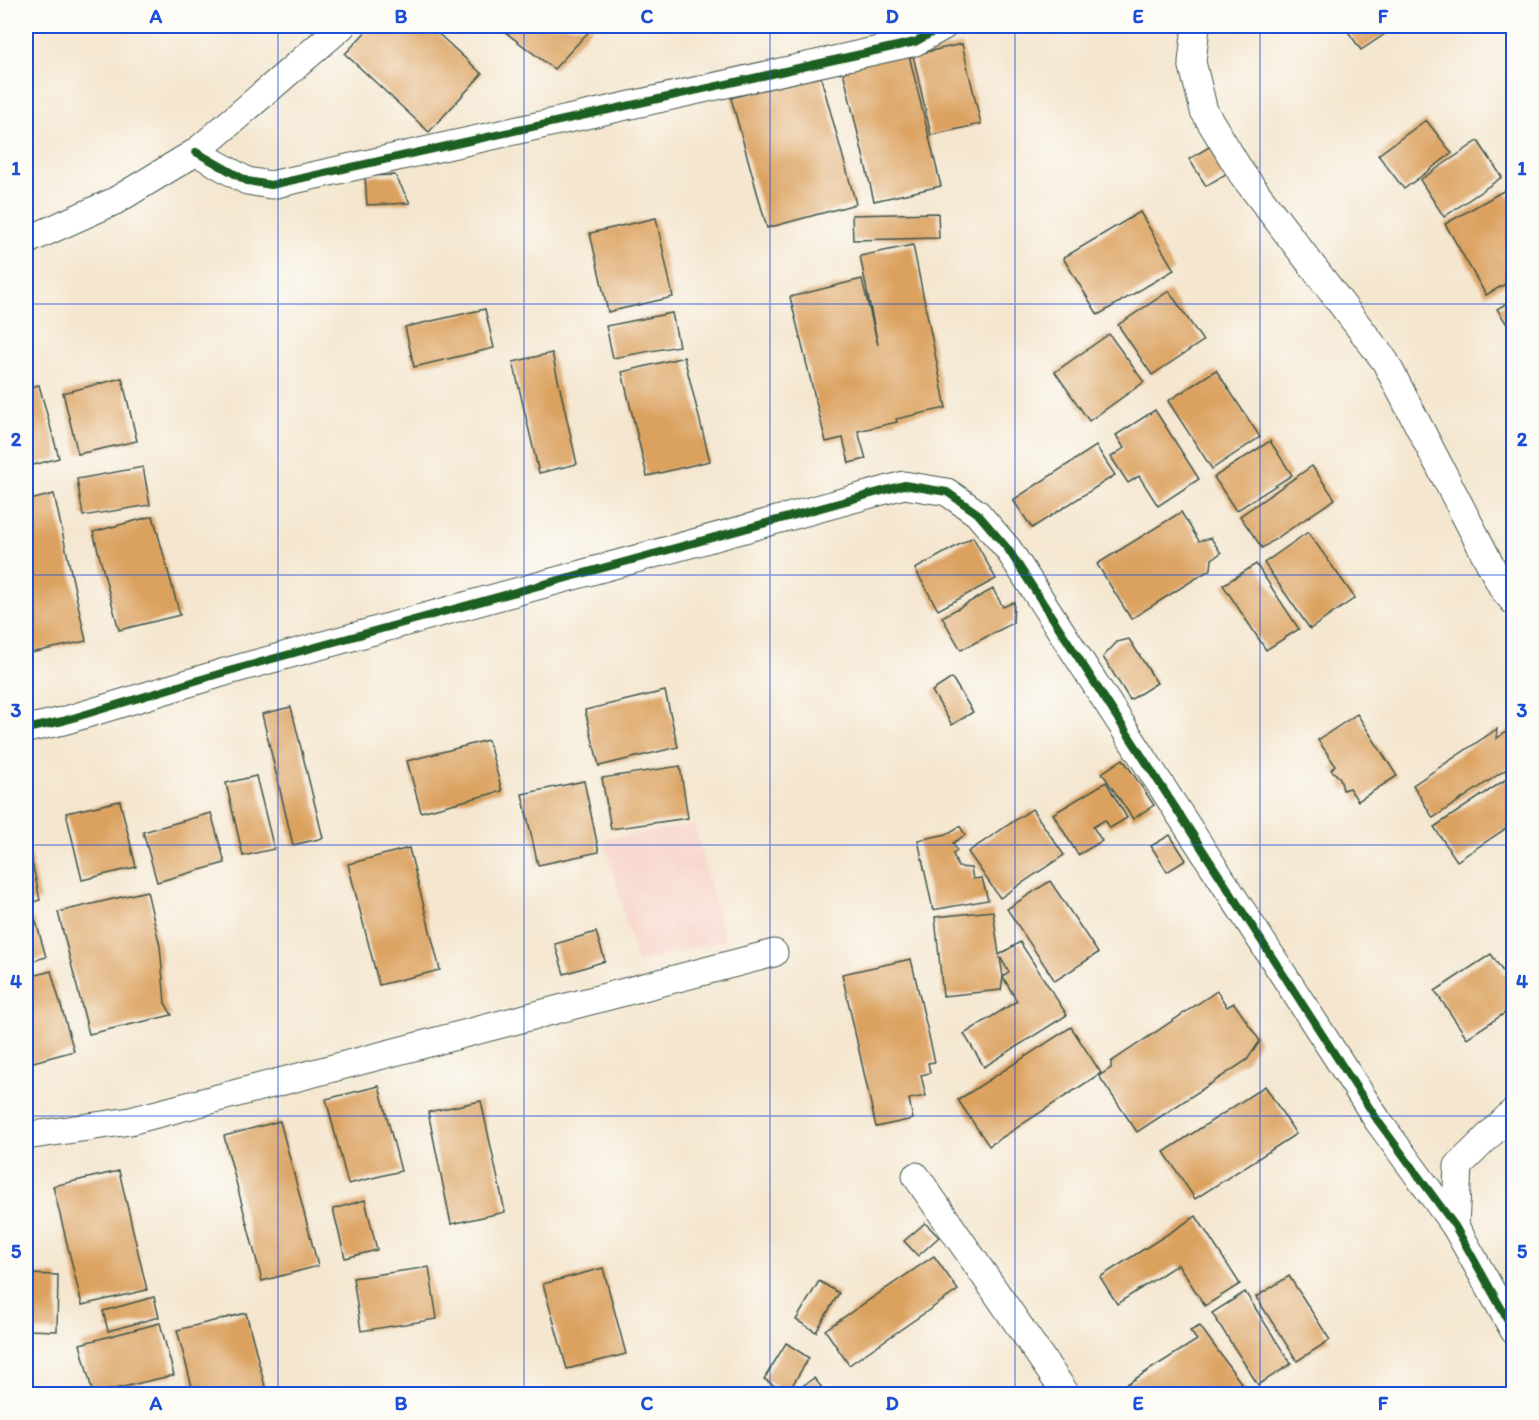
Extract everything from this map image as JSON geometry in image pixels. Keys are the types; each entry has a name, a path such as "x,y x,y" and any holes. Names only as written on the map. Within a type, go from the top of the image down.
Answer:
{"street":[{"path":"26,241 115,201 196,152 342,26"},
{"path":"196,152 248,181 271,185 915,42 944,26"},
{"path":"1196,26 1192,62 1204,111 1242,174 1385,361 1503,589 1514,602"},
{"path":"26,729 904,485 946,492 977,513 1008,549 1378,1121 1455,1226 1514,1331"},
{"path":"26,1136 130,1121 774,953"},
{"path":"1455,1226 1458,1166 1514,1111"},
{"path":"1405,1157 1458,1166"},
{"path":"916,1176 1066,1395"}],"shaded area":[{"path":"694,825 725,940 637,963 604,839"}],"building":[{"path":"371,26 430,26 482,74 429,132 345,54"},
{"path":"497,26 594,26 554,69"},
{"path":"1344,26 1397,26 1361,50"},
{"path":"962,44 981,124 931,135 913,55"},
{"path":"908,51 941,186 874,201 842,67"},
{"path":"820,74 856,204 767,228 731,98"},
{"path":"1426,120 1452,153 1404,189 1378,155"},
{"path":"1478,141 1502,177 1444,217 1420,180"},
{"path":"1214,144 1231,171 1206,186 1189,159"},
{"path":"395,175 410,203 367,205 365,176"},
{"path":"1505,190 1514,205 1514,279 1486,295 1445,224"},
{"path":"1140,212 1174,270 1098,315 1063,258"},
{"path":"938,213 939,238 853,240 852,215"},
{"path":"656,218 673,297 608,312 590,233"},
{"path":"913,245 946,408 896,419 897,422 858,431 866,459 849,463 843,438 826,442 790,297 862,279 878,345 860,256"},
{"path":"1169,291 1203,341 1152,375 1118,325"},
{"path":"1514,299 1514,335 1497,309"},
{"path":"485,309 494,348 414,367 405,327"},
{"path":"672,313 679,346 613,358 606,326"},
{"path":"1109,334 1144,382 1089,421 1055,372"},
{"path":"552,353 577,464 539,473 513,362"},
{"path":"684,357 710,461 647,476 622,372"},
{"path":"1216,370 1260,437 1212,469 1168,401"},
{"path":"122,378 137,441 78,454 63,393"},
{"path":"39,385 59,458 26,467 26,388"},
{"path":"1155,410 1199,479 1158,506 1139,476 1128,483 1111,457 1124,448 1116,435"},
{"path":"1270,441 1292,475 1236,511 1214,477"},
{"path":"1096,446 1115,475 1032,528 1013,500"},
{"path":"1312,466 1335,499 1262,548 1240,516"},
{"path":"143,467 150,505 83,516 77,479"},
{"path":"54,494 86,641 26,654 26,501"},
{"path":"1181,512 1199,541 1211,538 1221,553 1212,559 1211,569 1131,619 1097,564"},
{"path":"153,516 180,615 119,630 93,532"},
{"path":"1308,532 1355,598 1310,629 1264,563"},
{"path":"973,537 996,579 938,610 915,569"},
{"path":"1256,564 1299,629 1266,650 1223,585"},
{"path":"993,589 1003,607 1014,602 1013,623 961,650 942,617"},
{"path":"1129,639 1157,683 1130,700 1103,657 1117,642"},
{"path":"952,678 973,712 952,725 932,691"},
{"path":"665,691 678,747 599,766 585,710"},
{"path":"291,707 323,838 293,845 262,714"},
{"path":"1357,714 1397,776 1358,801 1349,788 1343,790 1340,778 1331,770 1335,765 1318,740"},
{"path":"1514,726 1514,764 1433,818 1413,785 1497,729 1496,739"},
{"path":"488,740 502,791 421,812 407,761"},
{"path":"1123,759 1154,805 1133,819 1102,773"},
{"path":"680,766 688,818 611,829 602,778"},
{"path":"1514,774 1514,823 1457,861 1434,827"},
{"path":"256,776 274,849 243,856 226,783"},
{"path":"584,781 599,852 538,865 522,794"},
{"path":"1106,782 1127,818 1110,828 1105,820 1093,827 1102,841 1078,855 1053,814"},
{"path":"120,801 136,867 82,880 66,813"},
{"path":"1032,809 1064,855 1000,898 968,852"},
{"path":"211,813 225,863 157,882 143,832"},
{"path":"960,826 965,835 953,843 957,851 953,854 958,867 971,868 973,879 982,878 988,900 933,910 918,840 947,834"},
{"path":"1170,835 1186,860 1167,872 1151,846"},
{"path":"26,847 29,847 40,900 26,904"},
{"path":"409,848 440,970 379,985 348,864"},
{"path":"1050,881 1098,953 1055,981 1007,909"},
{"path":"147,891 160,946 165,1003 172,1015 89,1034 58,912"},
{"path":"993,911 999,955 1020,942 1067,1015 984,1067 964,1034 1017,1001 1003,977 1001,990 943,996 935,917","holes":["1000,957 1009,972 1003,977"]},
{"path":"35,918 46,957 26,963 26,920"},
{"path":"596,932 605,961 564,974 555,944"},
{"path":"1491,954 1514,988 1514,1007 1467,1038 1435,991"},
{"path":"911,959 935,1062 928,1063 930,1073 921,1075 926,1096 909,1099 913,1119 876,1127 842,974"},
{"path":"51,971 74,1051 26,1064 26,978"},
{"path":"1217,991 1227,1007 1234,1003 1260,1041 1247,1060 1137,1132 1099,1076 1111,1068 1111,1062"},
{"path":"1071,1027 1101,1073 989,1146 958,1100"},
{"path":"379,1086 401,1171 348,1184 326,1099"},
{"path":"1265,1086 1296,1134 1195,1199 1164,1152"},
{"path":"481,1101 505,1212 451,1224 428,1112"},
{"path":"280,1121 318,1266 262,1281 224,1136"},
{"path":"119,1171 147,1290 82,1305 53,1186"},
{"path":"365,1200 377,1250 345,1258 333,1209"},
{"path":"1196,1216 1240,1284 1205,1306 1178,1264 1117,1304 1100,1277"},
{"path":"925,1223 939,1237 918,1256 904,1241"},
{"path":"934,1256 958,1290 849,1365 825,1330"},
{"path":"429,1267 437,1319 361,1331 353,1278"},
{"path":"603,1268 626,1354 567,1369 543,1284"},
{"path":"26,1274 58,1275 57,1331 26,1330"},
{"path":"1289,1276 1330,1340 1297,1361 1256,1297"},
{"path":"819,1281 839,1293 816,1332 796,1320"},
{"path":"1245,1292 1291,1364 1258,1385 1212,1313"},
{"path":"154,1297 159,1317 108,1331 103,1311"},
{"path":"246,1313 267,1394 194,1394 177,1330"},
{"path":"160,1323 174,1375 93,1394 80,1344"},
{"path":"1200,1326 1249,1394 1111,1394 1197,1340 1190,1331"},
{"path":"786,1343 809,1358 787,1394 764,1379"},
{"path":"814,1378 827,1394 791,1394"}],"cycle path":[{"path":"196,152 247,181 271,185 915,42 944,26"},
{"path":"26,729 63,721 225,672 904,485 947,492 977,513 1008,549 1378,1121 1455,1226 1514,1331"}]}
